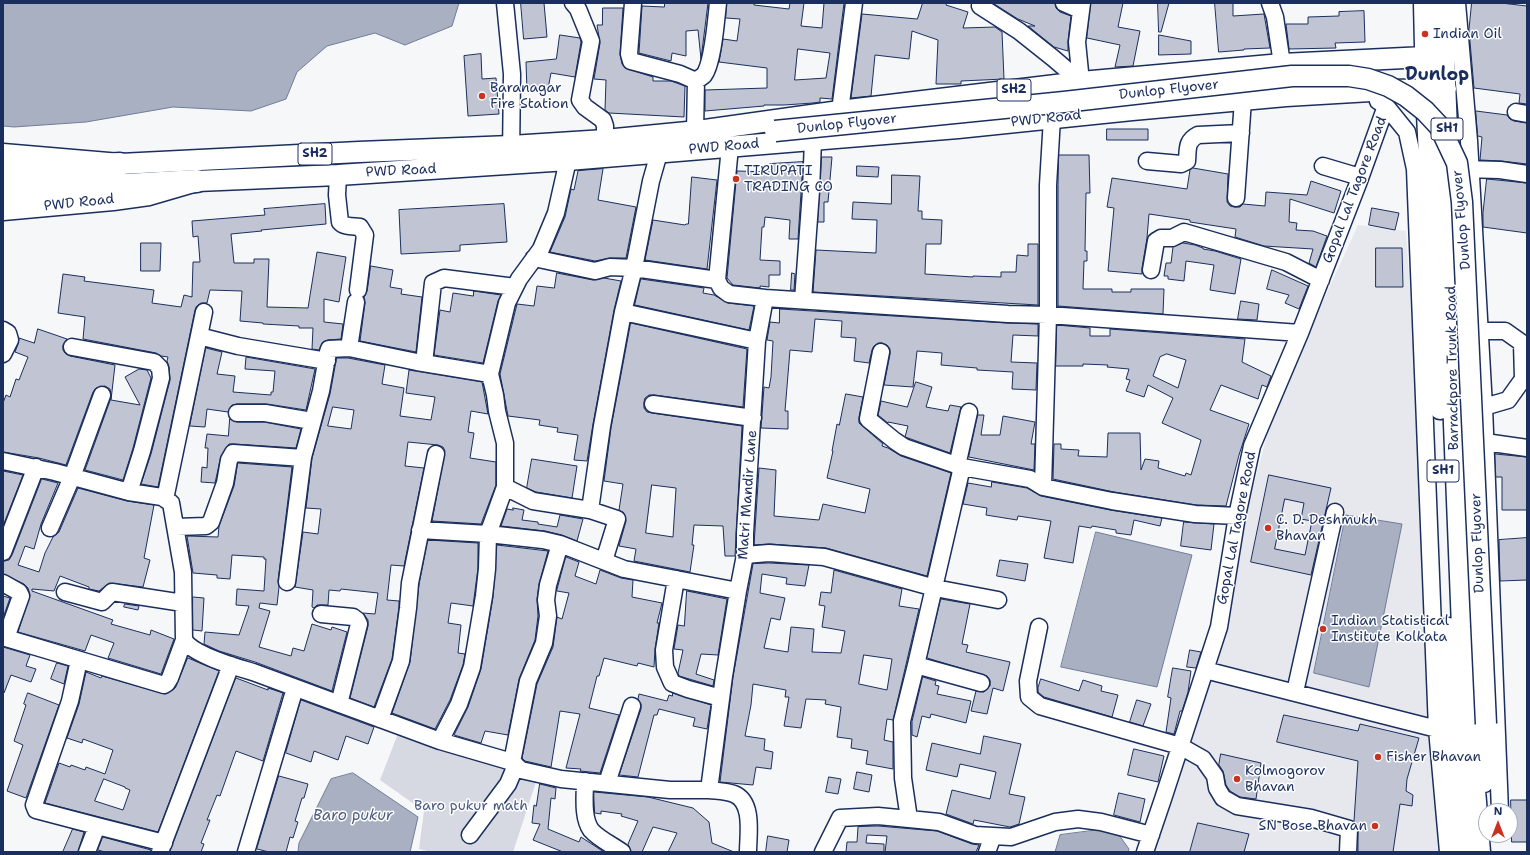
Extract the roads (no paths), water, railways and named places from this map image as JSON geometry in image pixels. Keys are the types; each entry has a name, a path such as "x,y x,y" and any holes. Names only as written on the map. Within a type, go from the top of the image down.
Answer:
{"highway":[{"path":"3,174 120,164"},
{"path":"3,192 197,181"}],"main road":[{"name":"Barrackpore Trunk Road","path":"1424,3 1435,57 1446,89 1454,424 1462,619 1476,812 1482,844"},
{"name":"Barrackpore Trunk Road","path":"1442,3 1435,57 1426,90 1460,852"},
{"name":"PWD Road","path":"3,210 106,201 142,196 197,181 338,175 511,155 605,140 697,131 840,111 1081,82 1282,64 1435,57"},
{"name":"Dunlop Flyover","path":"697,131 740,136 775,131 1064,102 1292,76 1349,76 1368,79 1388,86 1406,96 1425,111 1440,127 1457,163 1462,202 1486,724 1486,775 1476,812"},
{"name":"PWD Road","path":"3,154 120,164 359,152 511,155 568,160 951,129 1243,100 1360,92 1446,89"}],"street":[{"path":"505,3 512,74 511,155"},
{"path":"573,3 578,9 591,41 580,100 585,107 603,120 605,126 605,140"},
{"path":"633,3 629,54 631,61 680,74 696,80"},
{"path":"696,80 704,75 708,66 718,3"},
{"path":"840,111 854,3"},
{"path":"1064,3 1081,6 1077,42 1081,82"},
{"path":"1270,3 1275,17 1282,64"},
{"path":"1457,3 1471,168 1480,331 1500,803"},
{"path":"978,4 1025,36 1081,82"},
{"path":"696,80 697,131"},
{"path":"1360,92 1386,106"},
{"path":"1236,198 1243,100"},
{"name":"Gopal Lal Tagore Road","path":"1145,852 1219,627 1237,516 1252,446 1321,280 1386,106"},
{"name":"Gopal Lal Tagore Road","path":"1386,106 1407,132 1415,169 1437,729 1448,852"},
{"path":"1043,487 1048,314 1048,185 1052,118"},
{"path":"1147,161 1181,164 1187,161 1189,144 1192,138 1198,135 1241,133"},
{"path":"803,300 813,140"},
{"path":"730,147 717,280 721,288 729,294 765,298 1008,314 1048,314 1300,333"},
{"path":"590,510 602,426 623,312 659,153"},
{"path":"440,741 459,704 472,667 484,596 487,569 488,534 505,487 505,443 496,411 495,395 490,374 507,303 519,279 541,249 556,213 568,160"},
{"path":"1323,166 1360,177"},
{"path":"1448,169 1471,168 1527,174"},
{"path":"338,175 340,222 346,226 360,227 364,230 365,235 349,348"},
{"path":"1151,270 1156,241 1161,238 1172,238 1184,232 1286,262 1321,280"},
{"path":"534,258 596,271 610,267 634,268 717,280"},
{"path":"424,364 433,283 444,278 515,287"},
{"name":"Matri Mandir Lane","path":"709,790 721,698 738,591 746,555 745,532 757,341 765,298"},
{"path":"165,499 204,312"},
{"path":"623,312 757,341"},
{"path":"3,330 8,333 10,340 3,354"},
{"path":"1480,331 1505,331 1522,343 1523,379 1508,400 1484,407"},
{"path":"199,336 238,346 327,361"},
{"path":"72,348 154,362 160,368 161,378 142,451 129,492"},
{"path":"287,582 303,458 312,421 322,391 329,349 349,348 424,364 490,374"},
{"path":"881,352 868,419 904,447 960,466 1030,479 1043,487 1112,501 1195,514 1237,516"},
{"path":"50,528 72,476 102,395"},
{"path":"653,404 753,418"},
{"path":"909,819 903,778 902,721 935,588 960,466 969,412"},
{"path":"237,413 265,413 312,421"},
{"path":"1485,442 1527,448"},
{"path":"176,527 206,526 211,522 225,482 229,460 233,453 303,458"},
{"path":"380,719 401,661 410,582 436,454"},
{"path":"3,461 36,467 129,492 165,499 171,504 183,572 184,640 170,678 164,685 80,660 4,642 21,601 21,596 19,592 3,583"},
{"path":"3,552 36,467"},
{"path":"505,487 533,501 590,510 617,519 604,561"},
{"path":"1295,692 1335,512"},
{"path":"420,530 488,534 543,540 560,544 624,569 738,591"},
{"path":"470,835 508,784 514,764 528,682 544,643 548,616 546,600 548,585 560,544"},
{"path":"746,555 769,553 824,557 935,588 998,600"},
{"path":"676,579 664,650 665,667 672,683 721,698"},
{"path":"65,592 102,602 112,592 183,603"},
{"path":"321,614 353,617 359,624 339,704"},
{"path":"1039,627 1028,681 1029,697 1040,706 1180,746 1203,759 1215,776 1217,788 1223,798 1237,806 1311,818 1349,828 1348,852"},
{"path":"184,640 191,649 231,666 253,672 440,741 514,764 521,770 554,777 585,781 670,790 709,790 735,794 743,801 748,810 748,852"},
{"path":"80,660 70,701 34,805 36,810 97,826 162,848 231,666"},
{"path":"916,665 981,682"},
{"path":"1205,670 1437,729"},
{"path":"246,852 295,688"},
{"path":"607,783 632,706"},
{"path":"585,781 586,818 591,829 601,838 622,852"},
{"path":"823,852 840,818 878,816 939,822 975,835 1011,837 1055,822 1078,819 1101,822 1151,835"},
{"path":"87,852 97,826"},
{"path":"986,852 993,836"}],"water":[{"path":"3,3 459,3 452,26 405,45 375,33 327,46 297,72 286,99 251,111 173,107 86,122 14,127 3,126"},
{"path":"1346,515 1402,524 1369,687 1314,673"},
{"path":"1096,532 1192,555 1157,687 1061,667"},
{"name":"Baro pukur","path":"353,773 418,817 410,852 298,852 299,843 331,779"},
{"path":"1114,828 1129,849 1128,852 1055,852 1060,835"}],"place":[{"name":"Indian Oil","path":"1425,34"},
{"name":"Baranagar Fire Station","path":"482,96"},
{"name":"TIRUPATI TRADING CO","path":"736,179"},
{"name":"C. D. Deshmukh Bhavan","path":"1268,528"},
{"name":"Indian Statistical Institute Kolkata","path":"1323,629"},
{"name":"Fisher Bhavan","path":"1378,757"},
{"name":"Kolmogorov Bhavan","path":"1237,779"},
{"name":"SN Bose Bhavan","path":"1375,826"}],"district":[{"name":"Dunlop","path":"1437,75"}],"park label":[{"name":"Baro pukur math","path":"471,806"}]}
